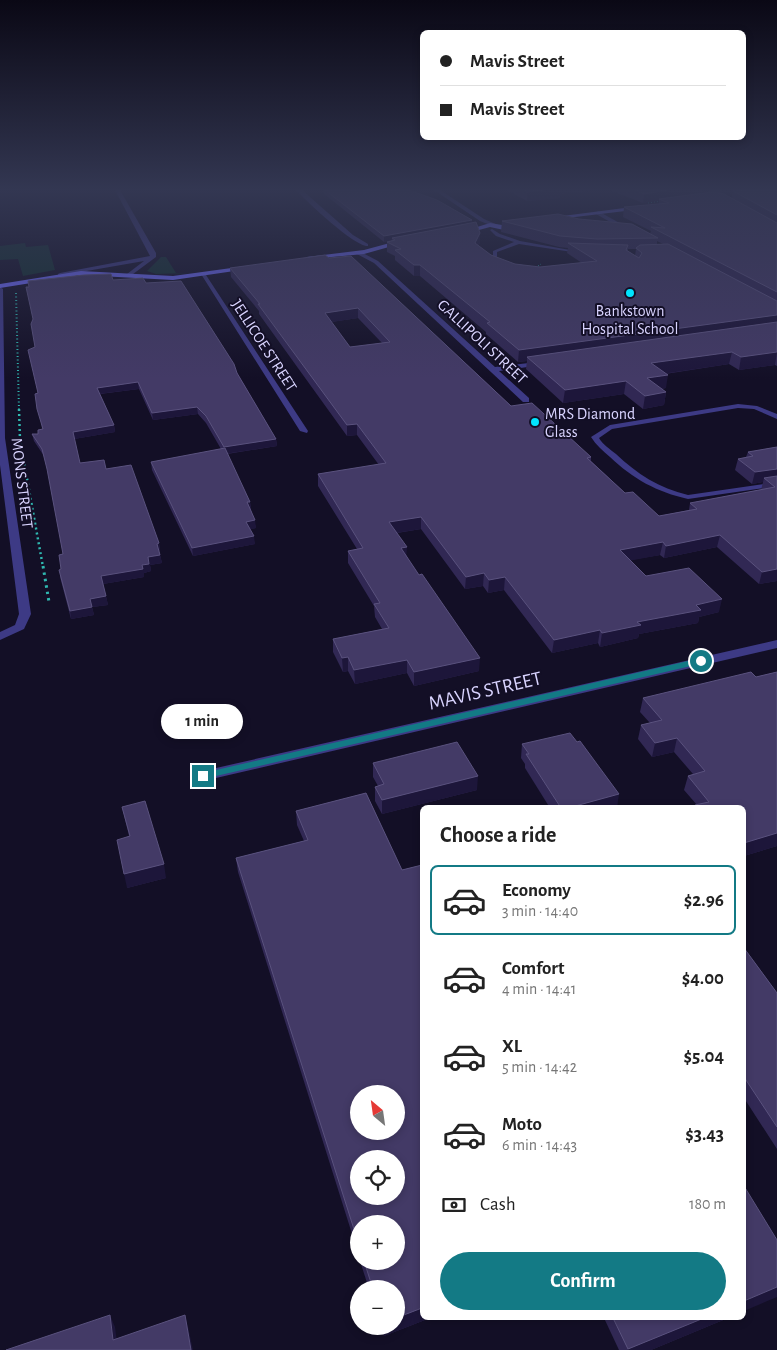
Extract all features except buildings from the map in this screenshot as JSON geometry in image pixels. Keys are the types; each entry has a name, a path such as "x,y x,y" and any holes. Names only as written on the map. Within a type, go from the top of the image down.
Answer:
{"street":[{"path":"298,259 332,253"},
{"name":"GALLIPOLI STREET","path":"362,253 376,262 526,400"},
{"name":"GALLIPOLI STREET","path":"371,253 376,262"},
{"path":"129,275 153,257"},
{"path":"0,287 153,257"},
{"path":"60,276 93,272 167,278 203,275 250,267"},
{"name":"JELLICOE STREET","path":"203,275 304,431"},
{"name":"MONS STREET","path":"0,287 1,438 25,614 20,627 0,636"},
{"path":"492,370 548,362"},
{"name":"MAVIS STREET","path":"203,776 777,644"}],"lane":[{"path":"494,253 498,259 511,265"},
{"path":"777,417 755,407 738,406 610,427 595,437 629,472 648,485 676,495 688,497 777,484"}],"path":[{"path":"16,288 20,440 49,602"}],"green space":[{"path":"0,253 50,253 55,270 23,276 18,259 0,260"},
{"path":"161,257 166,257 176,273 189,273 156,274 147,271"}],"place":[{"name":"Bankstown Hospital School","path":"630,293"},
{"name":"MRS Diamond Glass","path":"535,422"}],"route":[{"path":"203,776 701,661"}]}
